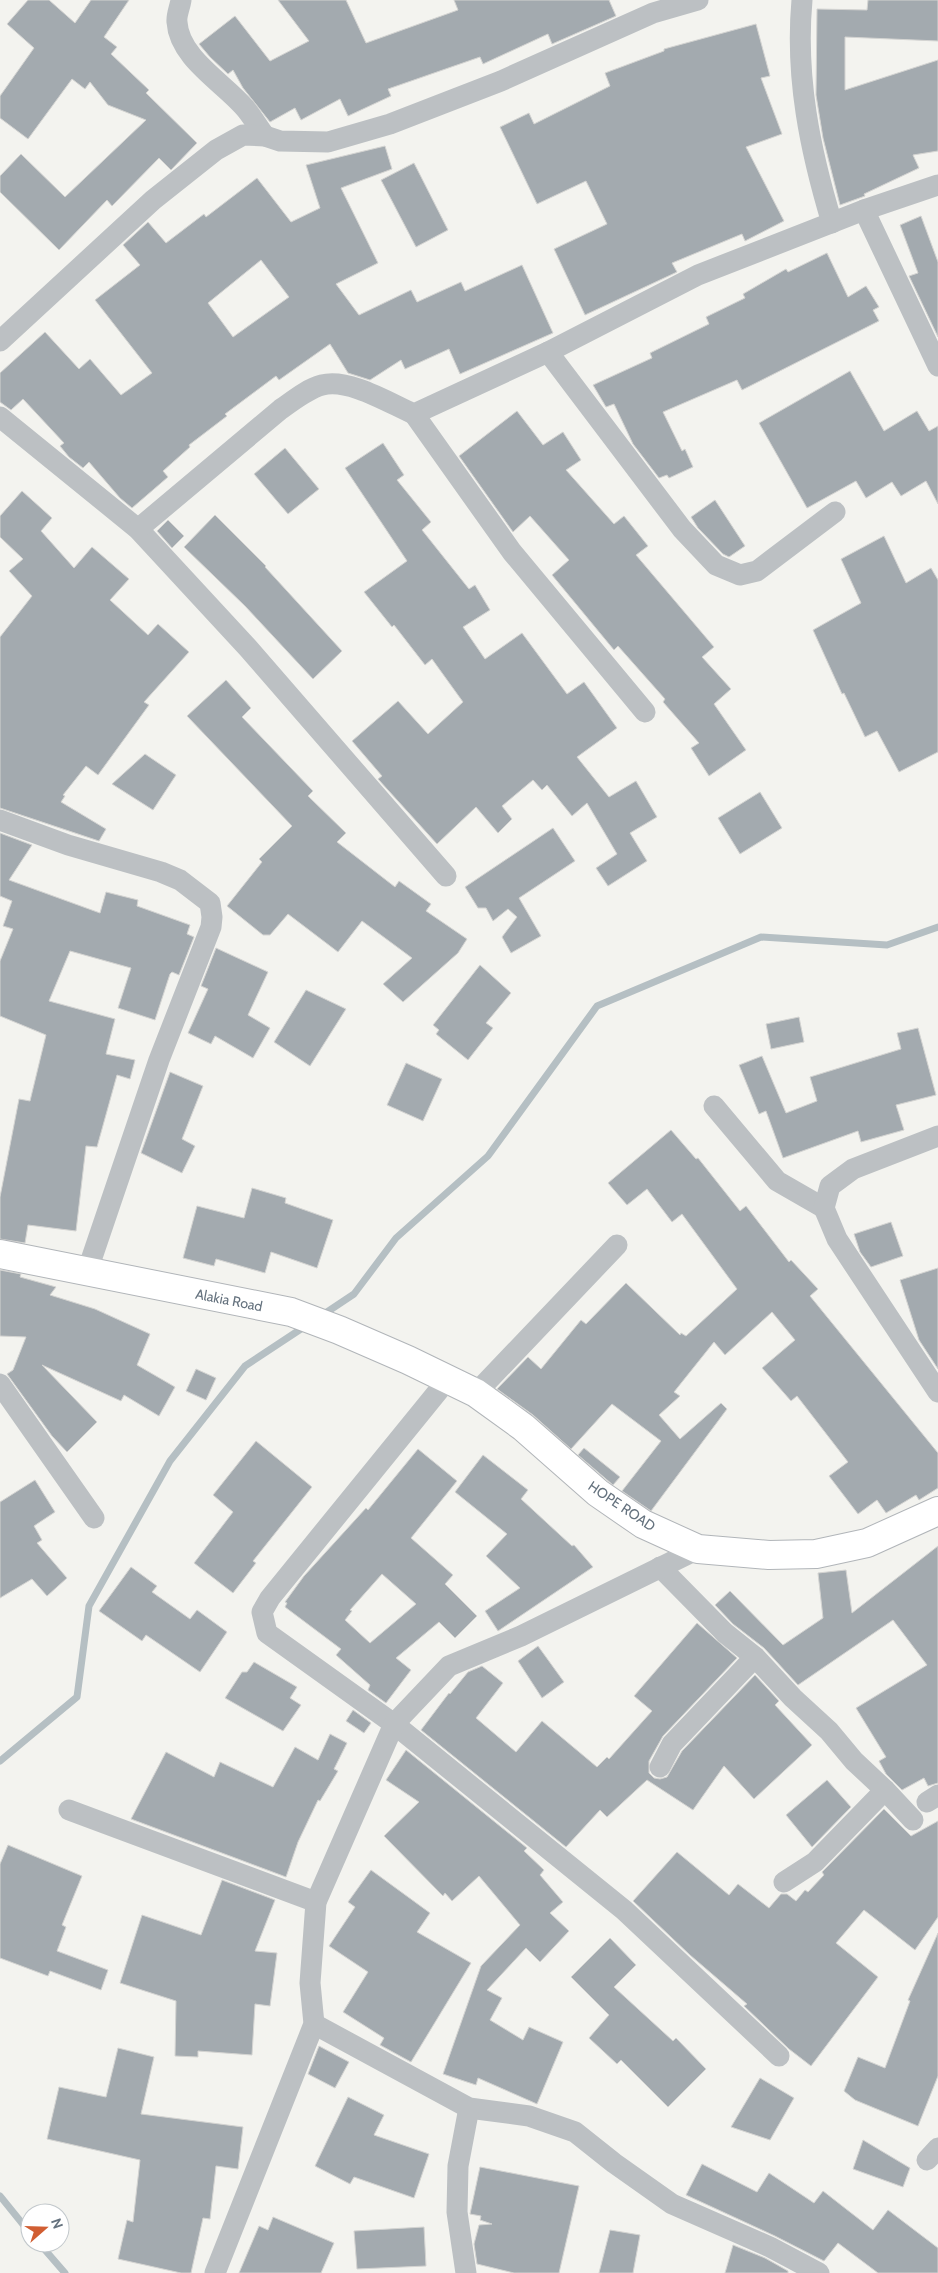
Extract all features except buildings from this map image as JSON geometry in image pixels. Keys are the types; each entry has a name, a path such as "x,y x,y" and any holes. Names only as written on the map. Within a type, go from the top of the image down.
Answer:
{"street":[{"path":"181,0 176,21 180,36 187,49 212,77 244,107 265,136"},
{"path":"0,341 153,200 216,150 243,135 265,136 280,141 328,142 390,124 502,81 649,6 698,0"},
{"path":"802,0 800,76 810,142 832,223"},
{"path":"414,414 548,352 698,275 864,210 938,185"},
{"path":"864,210 938,366"},
{"path":"548,352 682,529 716,565 740,575 757,571 835,512"},
{"path":"138,530 281,409 307,392 323,385 344,383 414,414 512,552 645,712"},
{"path":"0,417 138,530 248,648 446,876"},
{"path":"0,820 68,845 161,872 180,880 210,903 211,927 160,1060 87,1272"},
{"path":"714,1106 777,1182 824,1208"},
{"path":"938,1136 853,1169 830,1186 824,1208 837,1239 938,1392"},
{"path":"476,1393 616,1245"},
{"name":"Alakia Road","path":"0,1254 291,1312 339,1330 448,1379"},
{"path":"448,1379 289,1573 262,1612 267,1633 394,1724 624,1910 779,2056"},
{"name":"HOPE ROAD","path":"448,1379 476,1393 523,1427 598,1493 643,1524 698,1549 770,1555 816,1554 867,1544 938,1511"},
{"path":"0,1384 94,1518"},
{"path":"215,2273 314,2024 310,1983 316,1902 394,1724 449,1666 522,1636 698,1549"},
{"path":"660,1567 724,1633 756,1657 793,1698 829,1731 854,1761 913,1820"},
{"path":"660,1767 672,1744 756,1657"},
{"path":"784,1882 814,1862 885,1790"},
{"path":"68,1810 316,1902"},
{"path":"314,2024 470,2108 529,2116 575,2132 672,2204 770,2247 819,2273"},
{"path":"466,2273 457,2212 458,2166 470,2108"}],"waterway":[{"path":"321,1316 354,1294 396,1238 488,1156 597,1006 761,937 887,945 938,927"},
{"path":"0,1761 77,1697 89,1606 170,1461 245,1366 307,1325"},
{"path":"0,2196 20,2221"},
{"path":"48,2253 65,2273"}]}
